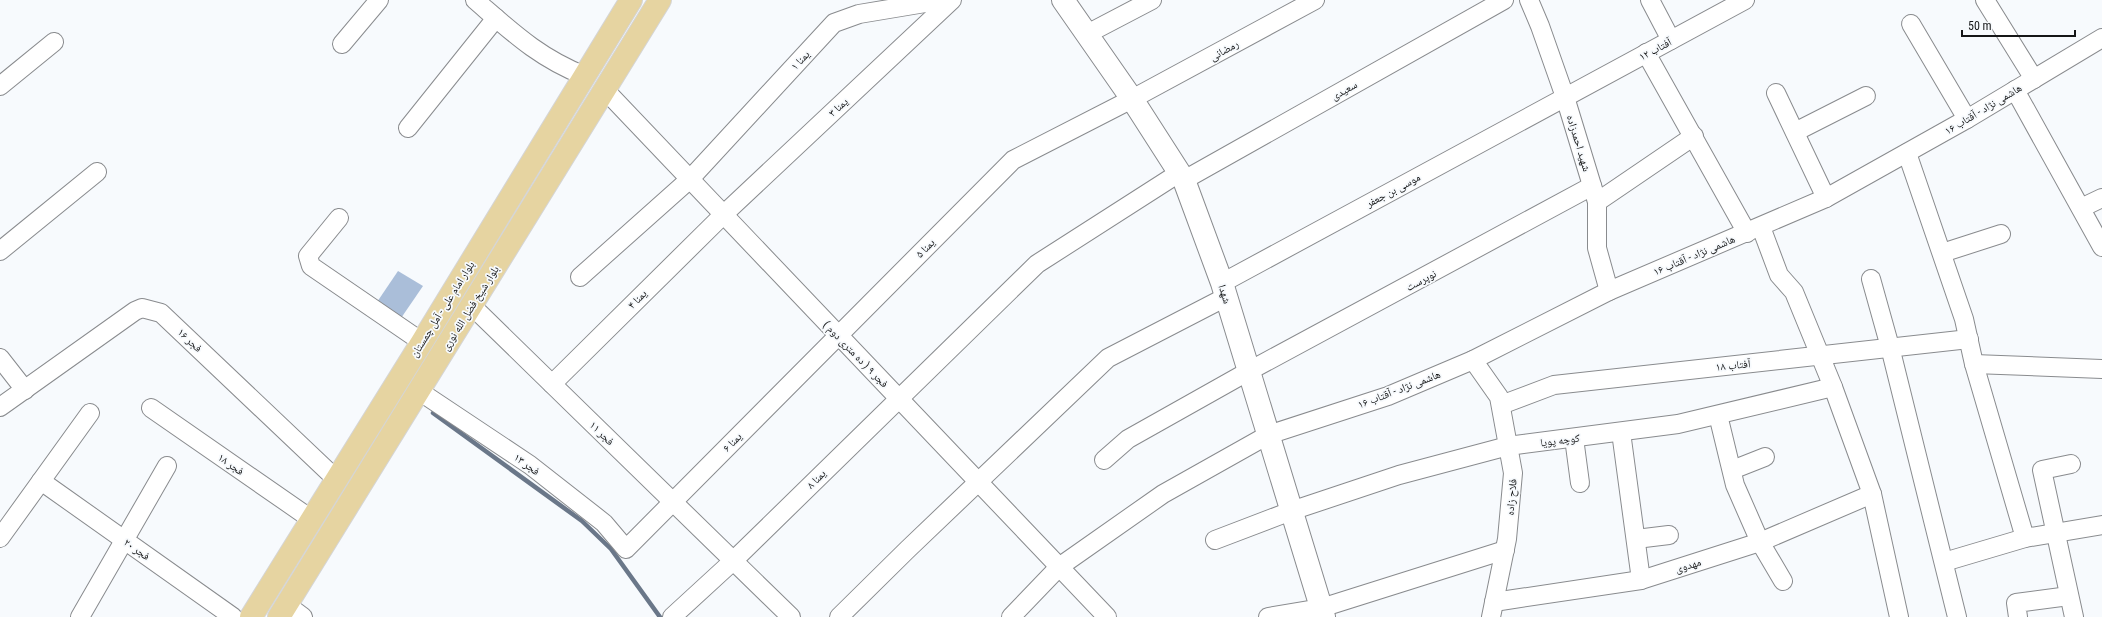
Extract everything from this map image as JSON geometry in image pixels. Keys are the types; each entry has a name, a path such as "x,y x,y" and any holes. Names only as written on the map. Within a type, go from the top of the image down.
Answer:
{"main road":[{"name":"بلوار امام علی - آمل چمستان","path":"251,617 422,342 631,0"},
{"path":"634,42 635,19 647,0"},
{"name":"بلوار شیخ فضل الله نوری","path":"290,613 419,391 660,0"},
{"name":"شهدا","path":"1063,0 1132,99 1182,176 1224,290 1322,612"},
{"path":"494,222 515,233"}],"street":[{"path":"342,44 379,0"},
{"path":"475,0 545,58 562,67 585,76"},
{"name":"یمنا ۱","path":"580,277 690,179 834,23 859,14 943,0"},
{"name":"یمنا ۳","path":"723,214 952,0"},
{"path":"1087,34 1152,0"},
{"name":"رمضانی","path":"1013,160 1132,99 1315,0"},
{"name":"سعیدی","path":"1037,264 1182,176 1504,0"},
{"name":"شهید احمدزاده","path":"1529,0 1540,26 1565,97 1595,194 1597,248 1609,291"},
{"path":"1650,0 1671,40"},
{"name":"آفتاب ۱۲","path":"1565,97 1745,0"},
{"path":"1986,0 2034,79"},
{"path":"408,128 496,18"},
{"path":"1911,24 1967,119"},
{"name":"هاشمی نژاد - آقتاب ۱۶","path":"1011,617 1059,567 1163,494 1268,435 1388,396 1473,360 1609,291 1826,198 1967,119 2102,38"},
{"path":"0,86 54,42"},
{"path":"1646,54 1694,136 1754,230 1779,275 1794,292 1833,387 1872,494 1899,617"},
{"name":"فجر ۹ ( ده متری دوم )","path":"605,90 1107,617"},
{"path":"2014,90 2102,247"},
{"path":"1776,93 1826,198"},
{"path":"1795,132 1866,96"},
{"name":"موسی بن جعفر","path":"839,617 908,548 1108,358 1224,290 1565,97"},
{"name":"نوپرست","path":"1104,460 1128,439 1249,372 1595,194 1694,136"},
{"path":"1907,153 1964,320 1974,364 2025,538"},
{"name":"یمنا ۵","path":"838,335 1013,160"},
{"path":"0,251 97,172"},
{"path":"2081,208 2102,198"},
{"name":"یمنا ۴","path":"552,384 723,214"},
{"path":"339,218 308,256 311,266 422,342"},
{"path":"1942,253 2001,234"},
{"name":"یمنا ۸","path":"672,617 733,561 898,398 1037,264"},
{"path":"1871,279 1890,347 1957,617"},
{"name":"فجر ۱۱","path":"472,306 791,617"},
{"name":"فجر ۱۶","path":"0,407 135,311 142,308 161,313 336,479"},
{"name":"یمنا ۶","path":"626,549 838,335"},
{"name":"آفتاب ۱۸","path":"1501,405 1554,385 1969,339"},
{"path":"0,358 25,390"},
{"name":"فلاح زاده","path":"1473,360 1499,397 1513,473 1505,550 1493,610"},
{"path":"1974,364 2102,369"},
{"name":"کوچه پویا","path":"1215,540 1291,511 1399,475 1508,446 1678,424 1833,387"},
{"name":"فجر ۱۳","path":"419,391 530,465 604,523 626,549"},
{"name":"فجر ۱۸","path":"151,408 311,519"},
{"path":"0,538 7,515 41,481 90,413"},
{"path":"1718,415 1735,485 1760,542 1784,581"},
{"path":"1621,432 1641,580"},
{"path":"1574,438 1580,483"},
{"path":"1732,470 1765,457"},
{"path":"2071,464 2042,470 2074,617"},
{"path":"80,617 167,466"},
{"name":"فجر ۲۰","path":"41,481 233,617"},
{"name":"مهدوی","path":"1493,610 1641,580 1760,542 1872,494"},
{"path":"1944,562 2025,538 2102,525"},
{"path":"1636,539 1669,535"},
{"path":"1268,617 1322,612 1505,550"},
{"path":"2018,617 2016,602 2069,596"}],"building":[{"path":"398,271 423,286 397,324 373,308"}],"waterway":[{"path":"433,413 582,521 611,549 660,617"}]}
